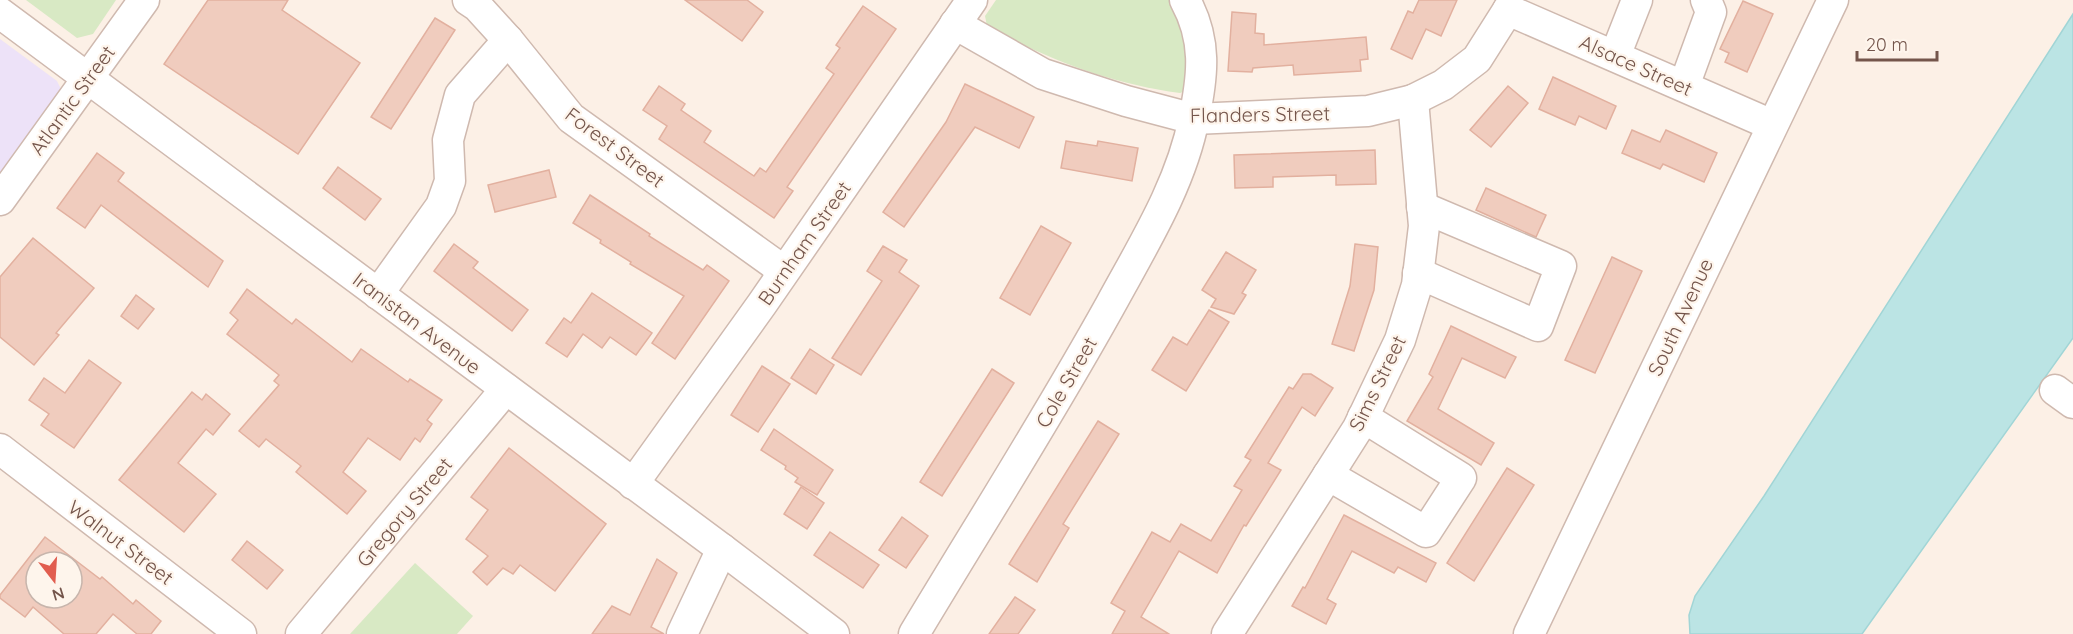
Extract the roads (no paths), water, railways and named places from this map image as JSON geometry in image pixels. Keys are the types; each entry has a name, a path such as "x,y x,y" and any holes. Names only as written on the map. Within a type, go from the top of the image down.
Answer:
{"street":[{"name":"Atlantic Street","path":"0,200 144,0"},
{"name":"Forest Street","path":"468,0 477,6 508,40 570,118 784,271"},
{"name":"Burnham Street","path":"633,484 972,0"},
{"name":"Cole Street","path":"914,634 1070,377 1165,204 1183,157 1194,119 1202,63 1201,45 1193,15 1185,0"},
{"path":"1615,56 1637,0"},
{"path":"1684,86 1711,12 1706,0"},
{"name":"South Avenue","path":"1529,634 1833,0"},
{"name":"Flanders Street","path":"955,24 1043,74 1126,101 1194,119 1368,111 1413,100 1443,85 1477,59 1508,5"},
{"name":"Alsace Street","path":"1508,5 1615,56 1772,125"},
{"name":"Iranistan Avenue","path":"0,13 834,634"},
{"path":"378,294 441,206 450,181 448,140 460,95 508,40"},
{"name":"Sims Street","path":"1235,631 1363,417 1400,340 1417,285 1424,226 1413,100"},
{"path":"1418,273 1538,326 1561,266 1422,207"},
{"name":"Gregory Street","path":"301,634 506,389"},
{"path":"1328,475 1426,532 1461,478 1363,417"},
{"name":"Walnut Street","path":"0,449 241,634"},
{"path":"682,634 722,549"}],"water":[{"path":"2073,14 2073,338 1862,634 1690,634 1689,615 1695,596 1764,496"}]}
